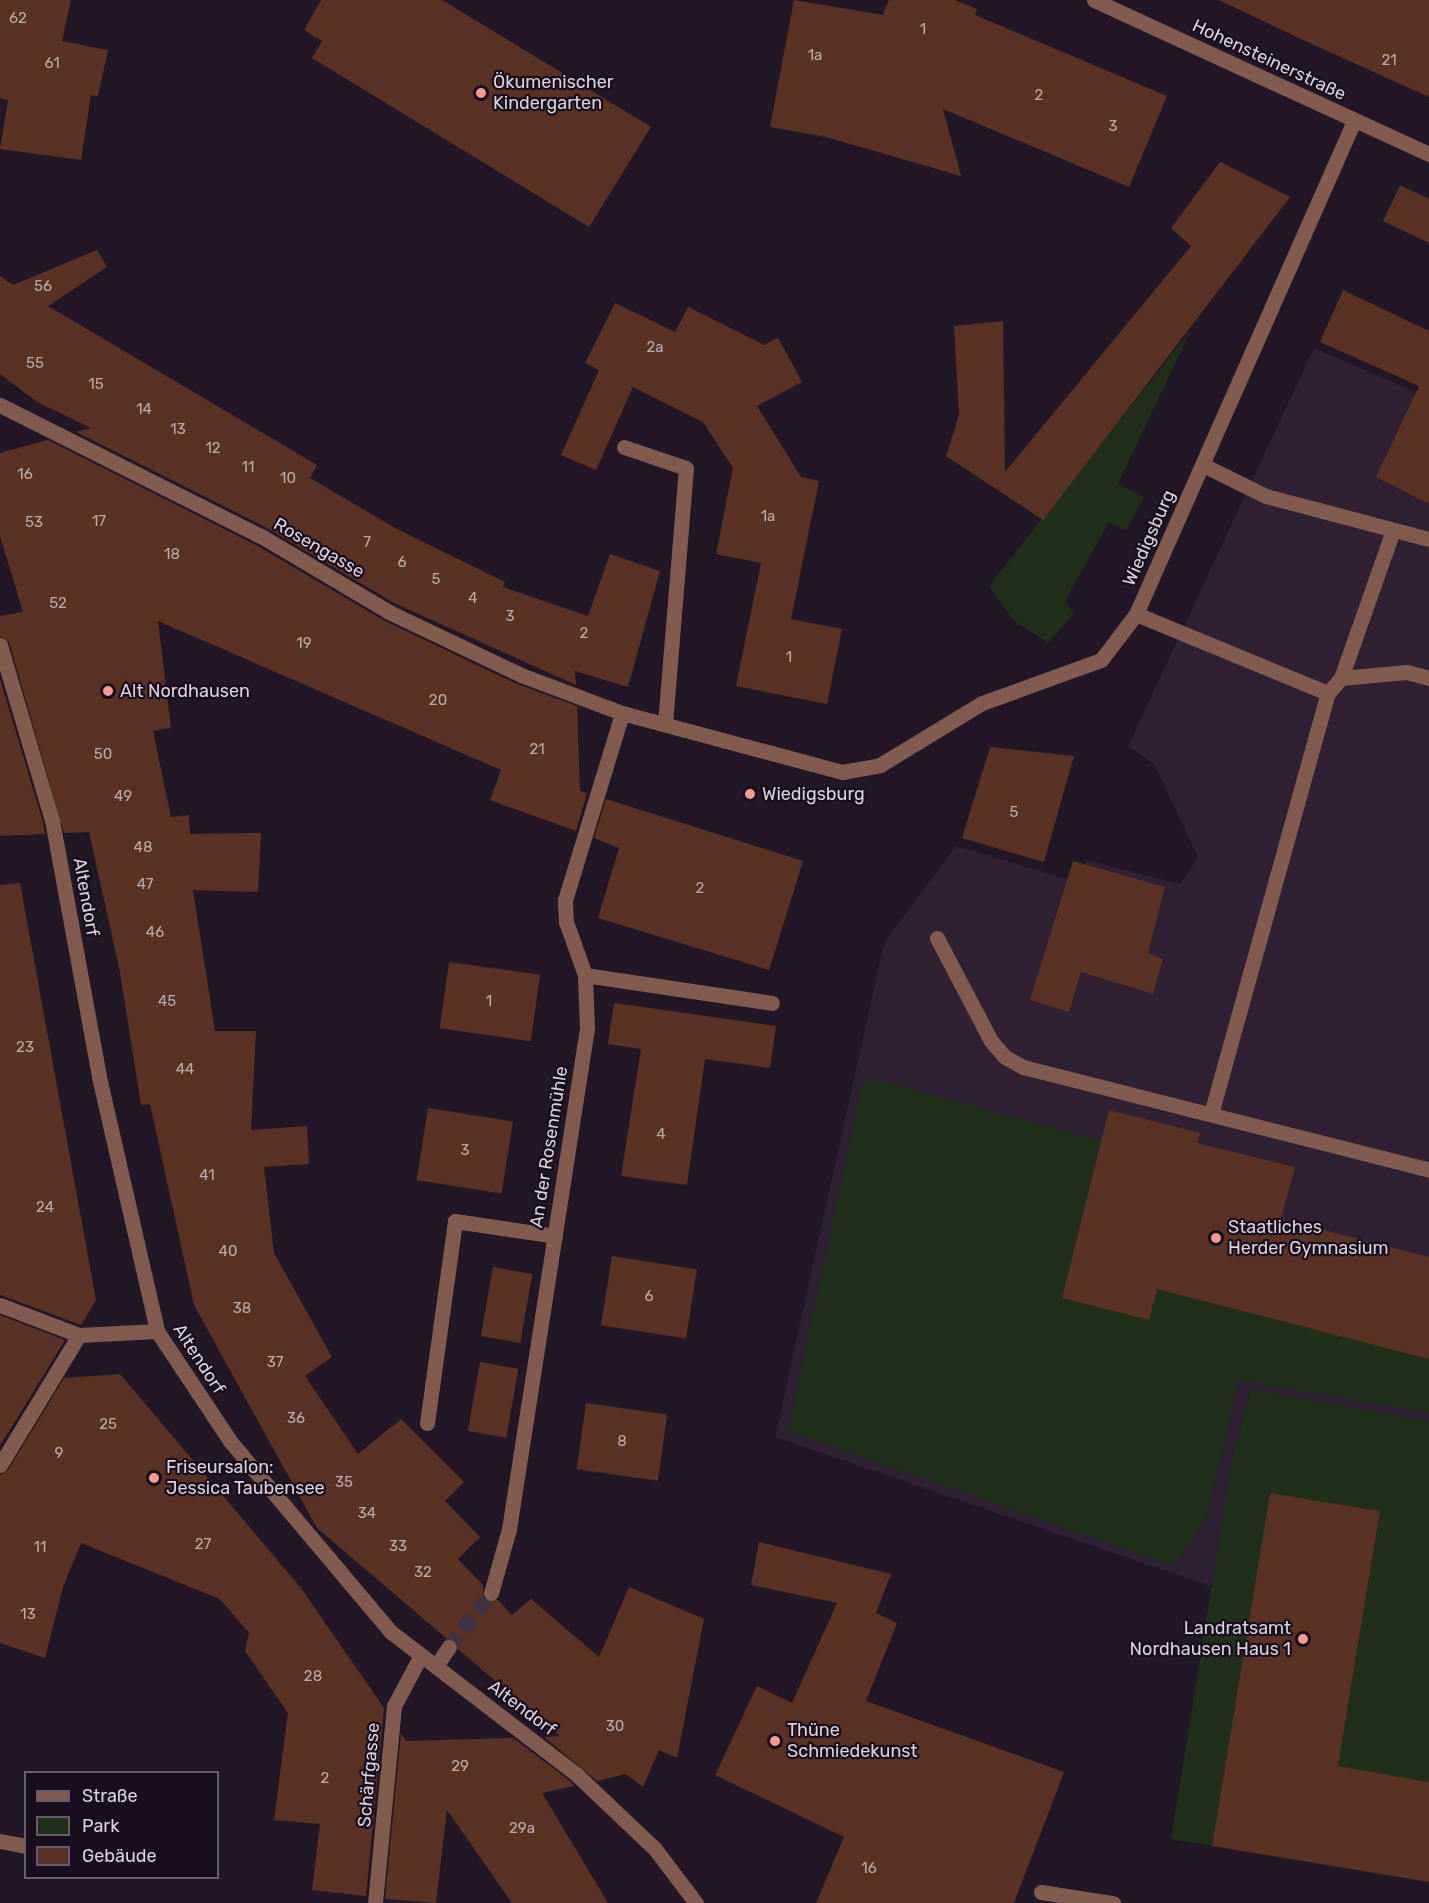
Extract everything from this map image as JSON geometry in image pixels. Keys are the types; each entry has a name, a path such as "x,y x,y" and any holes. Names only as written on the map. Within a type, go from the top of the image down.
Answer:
{"street":[{"name":"Hohensteinerstraße","path":"1094,0 1429,154"},
{"name":"Wiedigsburg","path":"622,713 842,772 880,765 982,703 1101,660 1136,614 1354,121"},
{"name":"Rosengasse","path":"0,405 261,536 389,612 521,675 622,713"},
{"path":"624,447 686,468 665,723"},
{"path":"1203,465 1266,496 1429,539"},
{"path":"1211,1114 1328,693 1341,678 1393,530"},
{"path":"1136,614 1328,693"},
{"name":"Altendorf","path":"0,645 52,820 99,1077 157,1331 230,1441 368,1606 420,1657 436,1666 576,1774 655,1849 696,1903"},
{"path":"1341,678 1407,672 1429,678"},
{"name":"An der Rosenmühle","path":"491,1593 509,1529 587,1028 585,975 566,922 565,900 622,713"},
{"path":"937,938 991,1041 1005,1058 1048,1075 1429,1170"},
{"path":"585,975 772,1003"},
{"path":"427,1423 454,1221 555,1236"},
{"path":"0,1305 79,1335 157,1331"},
{"path":"0,1465 79,1335"},
{"path":"436,1666 449,1647"},
{"name":"Schärfgasse","path":"375,1903 383,1840 394,1706 420,1657"},
{"path":"0,1841 24,1846"},
{"path":"1041,1892 1113,1903"}],"shaded area":[{"path":"1314,348 1429,398 1429,1421 1251,1389 1233,1454 1213,1587 775,1437 884,943 956,846 1078,882 1086,860 1180,884 1198,857 1154,764 1128,746"}],"green space":[{"path":"1191,330 1118,484 1144,497 1126,530 1109,522 1065,601 1074,614 1048,643 1013,620 989,586"},
{"path":"864,1076 1101,1141 1062,1298 1149,1320 1157,1289 1429,1359 1429,1413 1239,1380 1206,1517 1174,1566 788,1431"},
{"path":"1251,1389 1429,1421 1429,1782 1338,1766 1380,1511 1270,1493 1212,1846 1171,1839 1233,1454"}],"building":[{"path":"0,0 71,0 62,41 108,50 98,96 91,95 81,160 0,149 8,100 0,98"},
{"name":"Ökumenischer Kindergarten","path":"321,0 442,0 651,127 589,227 312,58 322,41 304,30"},
{"path":"794,0 883,15 889,0 955,0 977,9 975,15 1167,96 1129,187 943,109 961,176 826,137 770,127"},
{"path":"1219,0 1429,0 1429,97 1303,40"},
{"path":"1220,162 1290,197 1043,520 946,456 959,415 954,326 1003,321 1005,472 1191,246 1171,228"},
{"path":"1400,185 1429,199 1429,243 1383,221"},
{"path":"97,250 107,267 48,306 317,465 310,478 397,529 505,582 503,587 588,616 610,554 660,571 628,687 575,671 576,685 394,603 265,527 76,432 91,428 37,402 0,374 0,276 13,285"},
{"path":"1343,290 1429,331 1429,504 1376,477 1419,386 1320,342"},
{"path":"615,303 675,332 688,307 764,345 778,338 802,382 757,406 801,477 819,481 791,619 842,629 827,704 736,686 761,563 716,554 733,468 703,422 633,387 596,470 561,455 599,370 585,363"},
{"path":"48,440 256,545 385,621 517,684 577,706 580,791 587,793 576,831 490,800 501,770 158,621 171,728 153,731 171,817 189,815 190,834 261,833 258,892 193,890 215,1031 256,1031 251,1130 307,1126 309,1164 264,1167 274,1253 332,1357 305,1376 358,1454 401,1419 464,1482 445,1501 480,1537 458,1559 483,1585 484,1600 498,1600 512,1615 531,1599 599,1657 629,1587 704,1619 677,1758 659,1750 643,1787 626,1774 597,1781 544,1737 560,1736 458,1649 455,1639 446,1638 317,1528 194,1305 150,1104 141,1105 120,972 89,832 64,833 9,642 0,636 0,616 23,612 0,536 0,453"},
{"path":"0,679 43,822 45,834 0,836"},
{"path":"990,747 1074,756 1044,862 962,838"},
{"path":"606,799 803,861 769,970 598,918 619,848 594,838"},
{"path":"1073,861 1165,887 1148,953 1163,959 1153,994 1081,972 1069,1012 1030,1000"},
{"path":"20,883 96,1300 81,1325 0,1295 0,885"},
{"path":"449,962 540,975 531,1041 440,1028"},
{"path":"614,1003 776,1026 770,1068 705,1059 687,1185 621,1176 641,1049 608,1044"},
{"path":"428,1108 513,1121 502,1194 417,1180"},
{"name":"Staatliches Herder Gymnasium","path":"1109,1110 1200,1133 1197,1143 1295,1167 1281,1219 1429,1257 1429,1359 1157,1289 1149,1320 1062,1298"},
{"path":"612,1256 697,1269 686,1339 601,1325"},
{"path":"493,1267 532,1274 520,1343 481,1336"},
{"path":"0,1315 65,1340 0,1446"},
{"path":"480,1362 518,1369 506,1438 468,1431"},
{"path":"120,1374 301,1588 384,1708 366,1896 312,1890 320,1824 274,1820 288,1713 245,1651 249,1633 220,1599 81,1543 63,1587 45,1658 0,1643 0,1475 8,1470 64,1378"},
{"path":"586,1403 667,1414 658,1481 577,1469"},
{"name":"Landratsamt Nordhausen Haus 1","path":"1270,1493 1380,1511 1338,1766 1429,1782 1429,1882 1212,1846"},
{"path":"759,1542 891,1574 876,1613 897,1623 866,1701 1064,1772 1014,1903 816,1903 844,1837 715,1775 757,1686 792,1703 837,1603 751,1585"},
{"path":"401,1733 406,1741 513,1738 570,1781 574,1786 542,1793 608,1903 512,1903 447,1810 436,1903 385,1899"}],"tunnel":[{"path":"449,1647 491,1593"}],"place":[{"name":"Ökumenischer Kindergarten","path":"481,93"},
{"name":"Alt Nordhausen","path":"108,691"},
{"name":"Wiedigsburg","path":"750,794"},
{"name":"Staatliches Herder Gymnasium","path":"1216,1238"},
{"name":"Friseursalon: Jessica Taubensee","path":"154,1478"},
{"name":"Landratsamt Nordhausen Haus 1","path":"1303,1639"},
{"name":"Thüne Schmiedekunst","path":"775,1741"}]}
